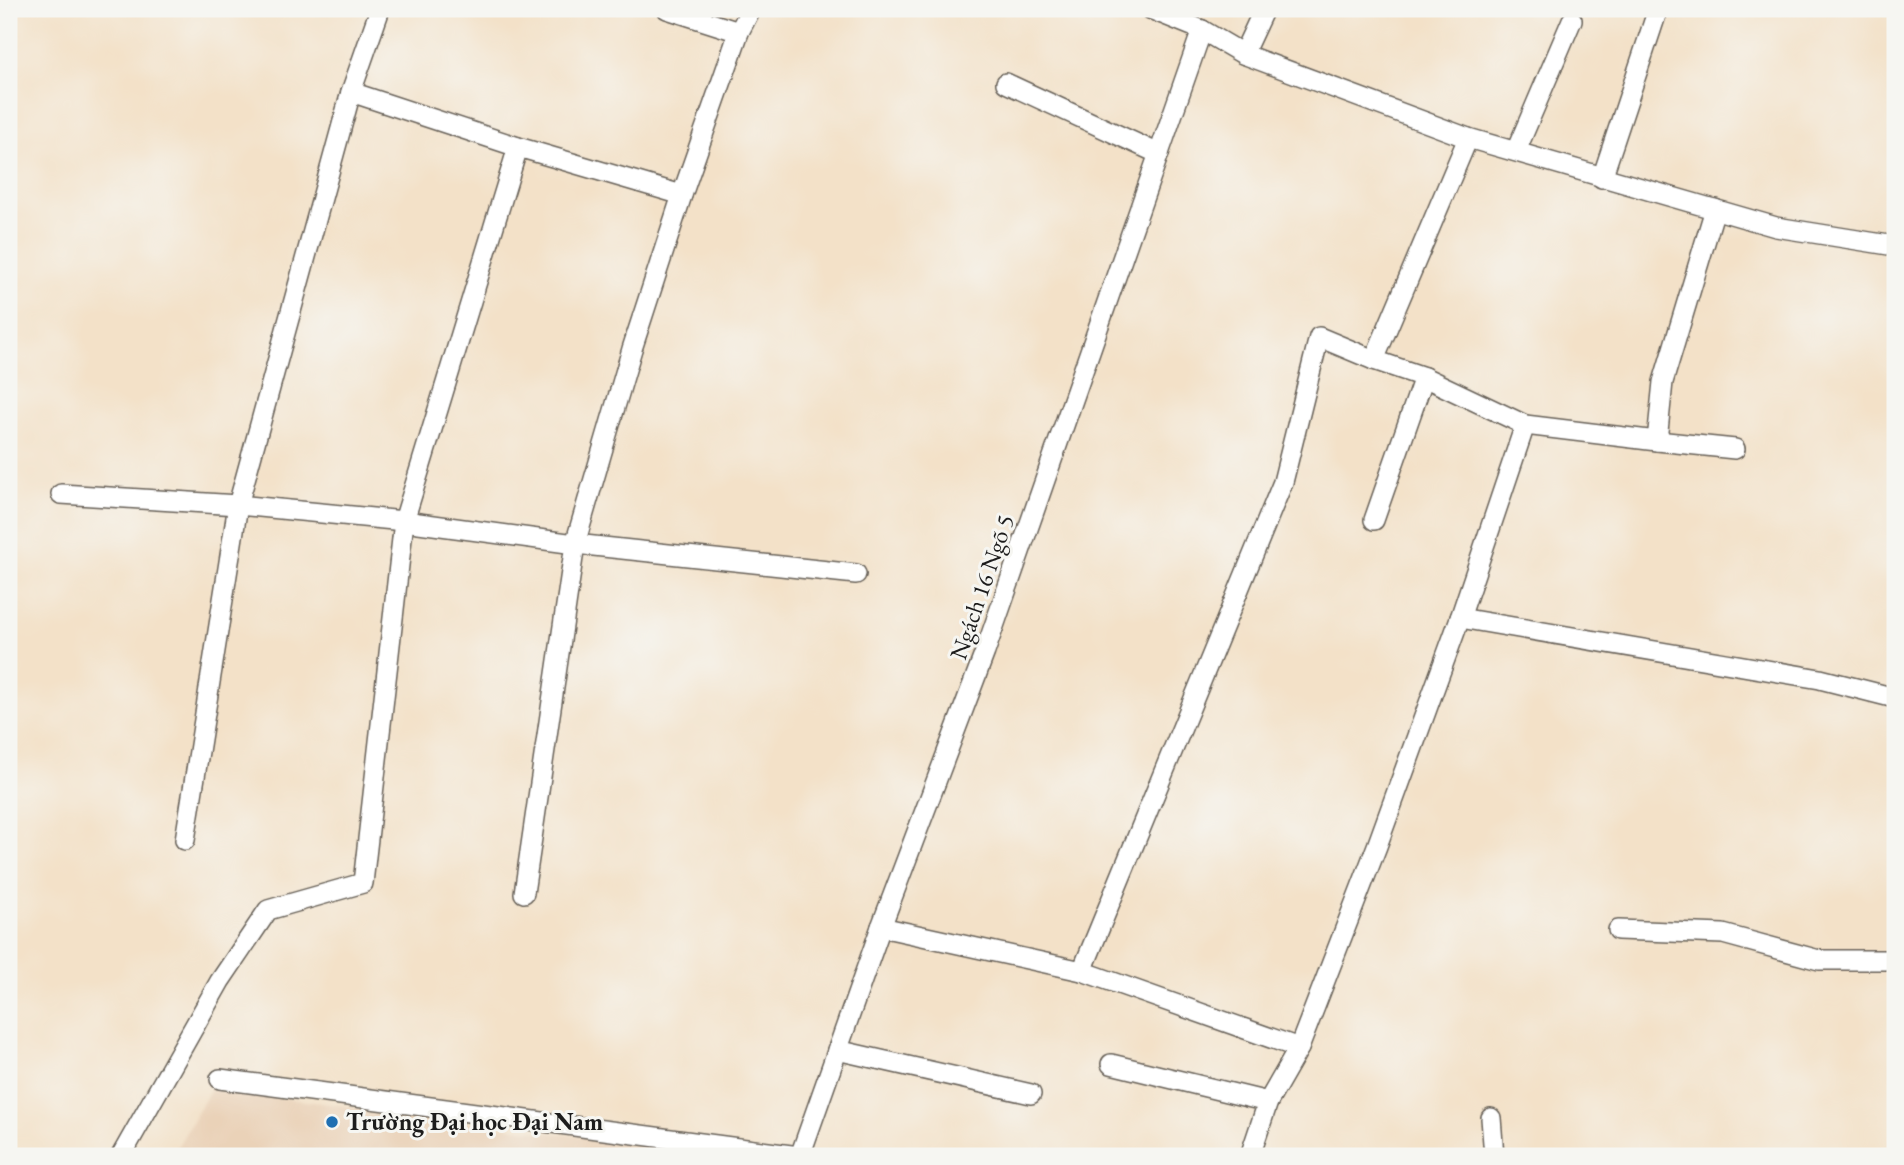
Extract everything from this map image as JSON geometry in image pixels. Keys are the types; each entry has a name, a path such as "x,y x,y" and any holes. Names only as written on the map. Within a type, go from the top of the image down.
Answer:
{"lane":[{"path":"185,840 238,505 351,92 380,9"},
{"path":"667,9 739,32"},
{"path":"524,892 575,544 632,349 682,195 739,32 751,9"},
{"path":"1150,9 1202,30 1243,54 1468,138 1776,227 1895,246"},
{"path":"1243,54 1264,9"},
{"path":"1602,178 1658,9"},
{"path":"1516,151 1572,20"},
{"name":"Ngách 16 Ngõ 5","path":"799,1156 881,927 985,652 1202,30"},
{"path":"1006,83 1158,154"},
{"path":"351,92 518,147 682,195"},
{"path":"1374,360 1468,138"},
{"path":"121,1156 220,981 268,909 363,883 404,521 518,147"},
{"path":"1657,441 1663,382 1715,209"},
{"path":"1082,971 1283,482 1319,337 1424,377 1525,425 1735,449"},
{"path":"1374,520 1424,377"},
{"path":"1250,1156 1268,1102 1299,1048 1386,822 1460,618 1525,425"},
{"path":"61,494 238,505 404,521 575,544 856,574"},
{"path":"1460,618 1820,679 1895,698"},
{"path":"881,927 1082,971 1299,1048"},
{"path":"1618,930 1723,934 1819,960 1895,960"},
{"path":"837,1050 1031,1094"},
{"path":"1111,1064 1268,1102"},
{"path":"220,1079 799,1156"},
{"path":"1491,1118 1494,1156"}],"shaded area":[{"name":"Trường Đại học Đại Nam","path":"211,1089 733,1156 172,1156"}],"place":[{"name":"Trường Đại học Đại Nam","path":"332,1122"}]}
